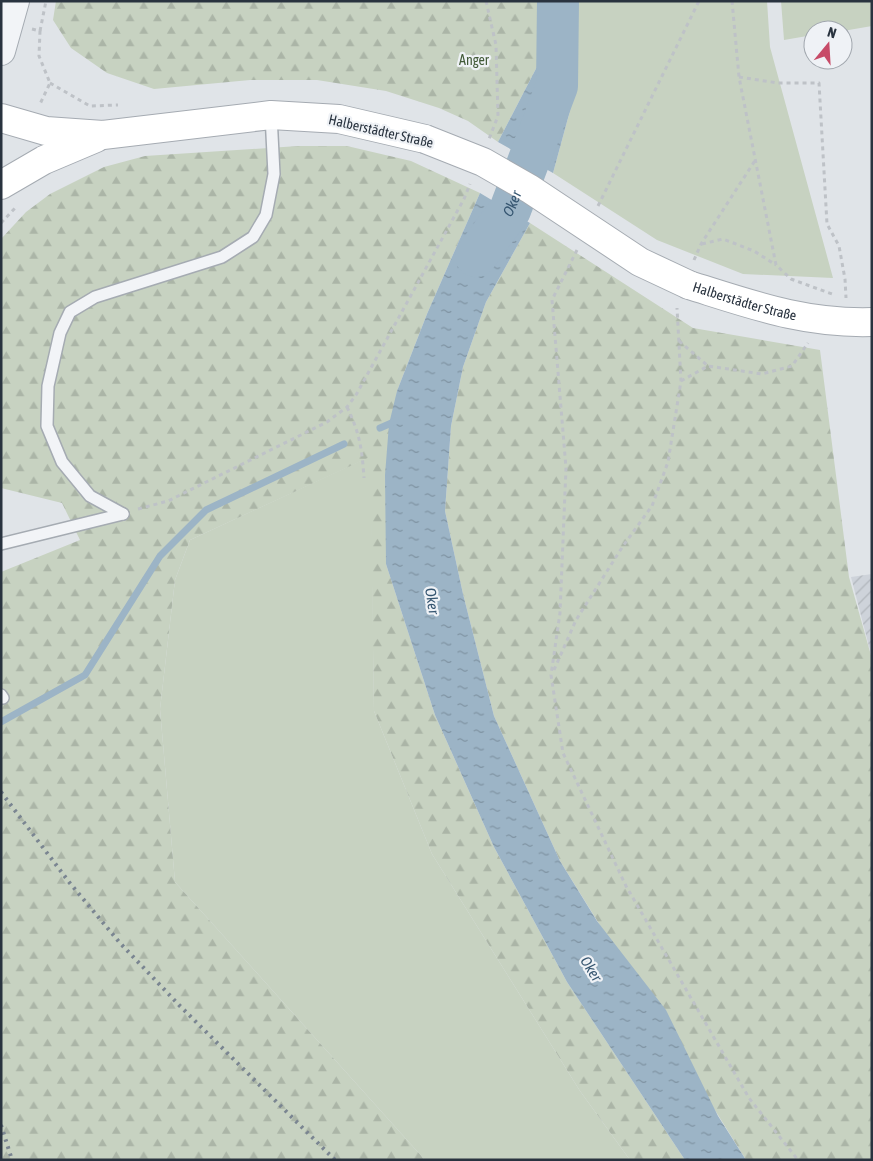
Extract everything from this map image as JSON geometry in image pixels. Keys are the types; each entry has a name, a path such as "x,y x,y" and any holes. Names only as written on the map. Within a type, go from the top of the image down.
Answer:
{"main road":[{"name":"Halberstädter Straße","path":"1,118 46,132 103,135 271,115 339,119 425,139 482,162 530,189 640,262 689,285 762,308 806,319 846,323 872,322"},
{"path":"10,195 44,160 103,135"}],"street":[{"path":"1,51 12,13"}],"lane":[{"path":"123,514 90,496 62,462 47,426 48,386 60,333 70,312 95,298 222,257 253,237 266,215 274,174 271,115"},
{"path":"1,544 123,514"}],"path":[{"path":"30,127 50,83 39,56 40,31 46,1"},
{"path":"486,1 496,45 498,116 488,140"},
{"path":"595,212 699,1"},
{"path":"732,1 739,77 776,266"},
{"path":"12,13 40,31"},
{"path":"739,77 778,83 819,82 827,224 839,246 845,279 846,305"},
{"path":"123,514 168,501 327,422 347,408 356,395 464,199 471,182"},
{"path":"1,223 10,195"},
{"path":"700,244 722,239 754,250 792,279 830,292 835,296"},
{"path":"578,247 552,300 566,468 560,613 551,675 563,753 626,886 749,1098 798,1160"},
{"path":"679,341 708,366 762,374 792,366 812,338"},
{"path":"551,675 576,620 623,546 652,506 668,462 681,381 708,366"},
{"path":"347,408 356,427 362,450 364,478"}],"shaded area":[{"path":"872,574 872,658 851,577"}],"green space":[{"name":"Anger","path":"56,1 539,1 541,59 498,142 468,121 439,108 386,91 317,80 250,80 154,89 107,73 71,48 53,20"},
{"path":"572,1 767,1 770,47 833,278 743,274 657,240 553,173 571,107 576,45"},
{"path":"781,1 872,1 872,26 853,29 853,20 803,20 803,37 784,40"},
{"path":"298,146 347,146 411,161 480,193 427,314 397,391 386,564 435,715 494,847 567,982 685,1160 630,1160 580,1091 432,854 374,711 370,457 190,540 175,580 160,709 175,882 425,1160 1,1160 1,572 80,540 62,503 1,488 1,239 26,212 50,194 104,167 145,156"},
{"path":"530,223 693,328 820,350 849,577 872,659 872,1160 746,1160 560,861 494,716 463,594 445,511 451,426 463,367 486,302"},
{"path":"371,456 374,711 432,854 580,1091 630,1160 425,1160 175,882 160,709 175,580 190,540"}],"water":[{"path":"539,1 572,1 576,45 571,107 553,173 498,142 541,59"},
{"path":"480,193 530,223 486,302 463,367 451,426 445,511 463,594 494,716 560,861 597,921 666,1010 718,1116 746,1160 685,1160 567,982 494,847 435,715 386,564 385,475 389,424 397,391 427,314"}],"waterway":[{"name":"Oker","path":"476,256 510,210 557,86 558,1"},
{"path":"380,428 396,421"},
{"path":"1,722 85,675 160,556 206,510 344,444"}],"railway":[{"path":"1,792 69,882 120,943 179,1005 335,1160"},
{"path":"1,1125 12,1160"}]}
